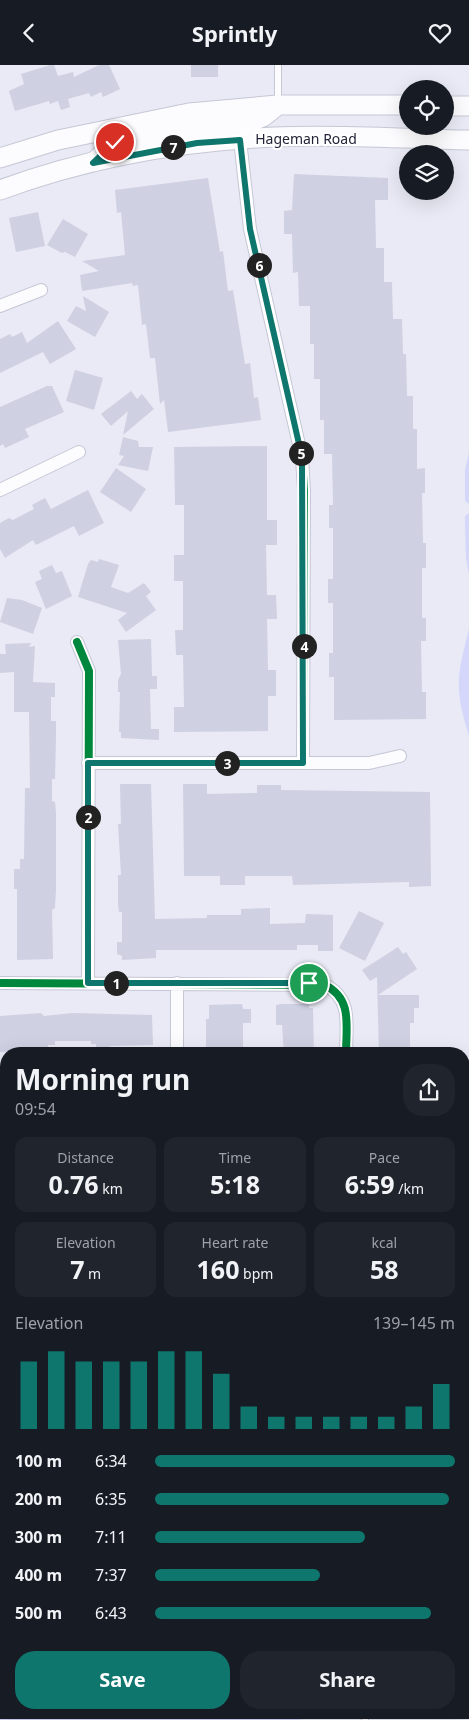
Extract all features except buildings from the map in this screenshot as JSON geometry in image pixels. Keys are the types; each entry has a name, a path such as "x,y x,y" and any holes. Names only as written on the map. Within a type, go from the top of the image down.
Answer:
{"main road":[{"path":"0,156 58,140 189,113 278,105 399,105"},
{"path":"93,163 115,142 159,132 250,123 278,105"},
{"path":"454,106 469,106"},
{"name":"Hageman Road","path":"0,190 93,163 197,143 276,137 469,140"}],"street":[{"path":"240,140 250,229 302,457 303,763"},
{"path":"0,306 41,290"},
{"path":"0,490 79,451"},
{"path":"77,642 89,671 88,983"},
{"path":"88,763 368,763 400,756"},
{"path":"0,983 309,983 325,985 338,991 344,1001 346,1047"},
{"path":"177,983 177,1047"}],"lane":[{"path":"278,65 278,105"}],"shaded area":[{"path":"469,452 469,504 465,501 465,470"},
{"path":"469,513 469,575 466,559 465,516"},
{"path":"469,629 469,736 461,706 459,682"},
{"path":"297,1719 304,1720 0,1720"}],"cycle path":[{"path":"240,140 250,229 302,458 304,491 303,763"},
{"path":"77,642 89,671 88,983"},
{"path":"0,983 325,985 334,991 344,1006 347,1024 346,1047"}],"route":[{"path":"115,142 93,163 197,143 240,140 243,182 250,229 302,457 304,491 303,763 88,763 88,983 309,983"}]}
